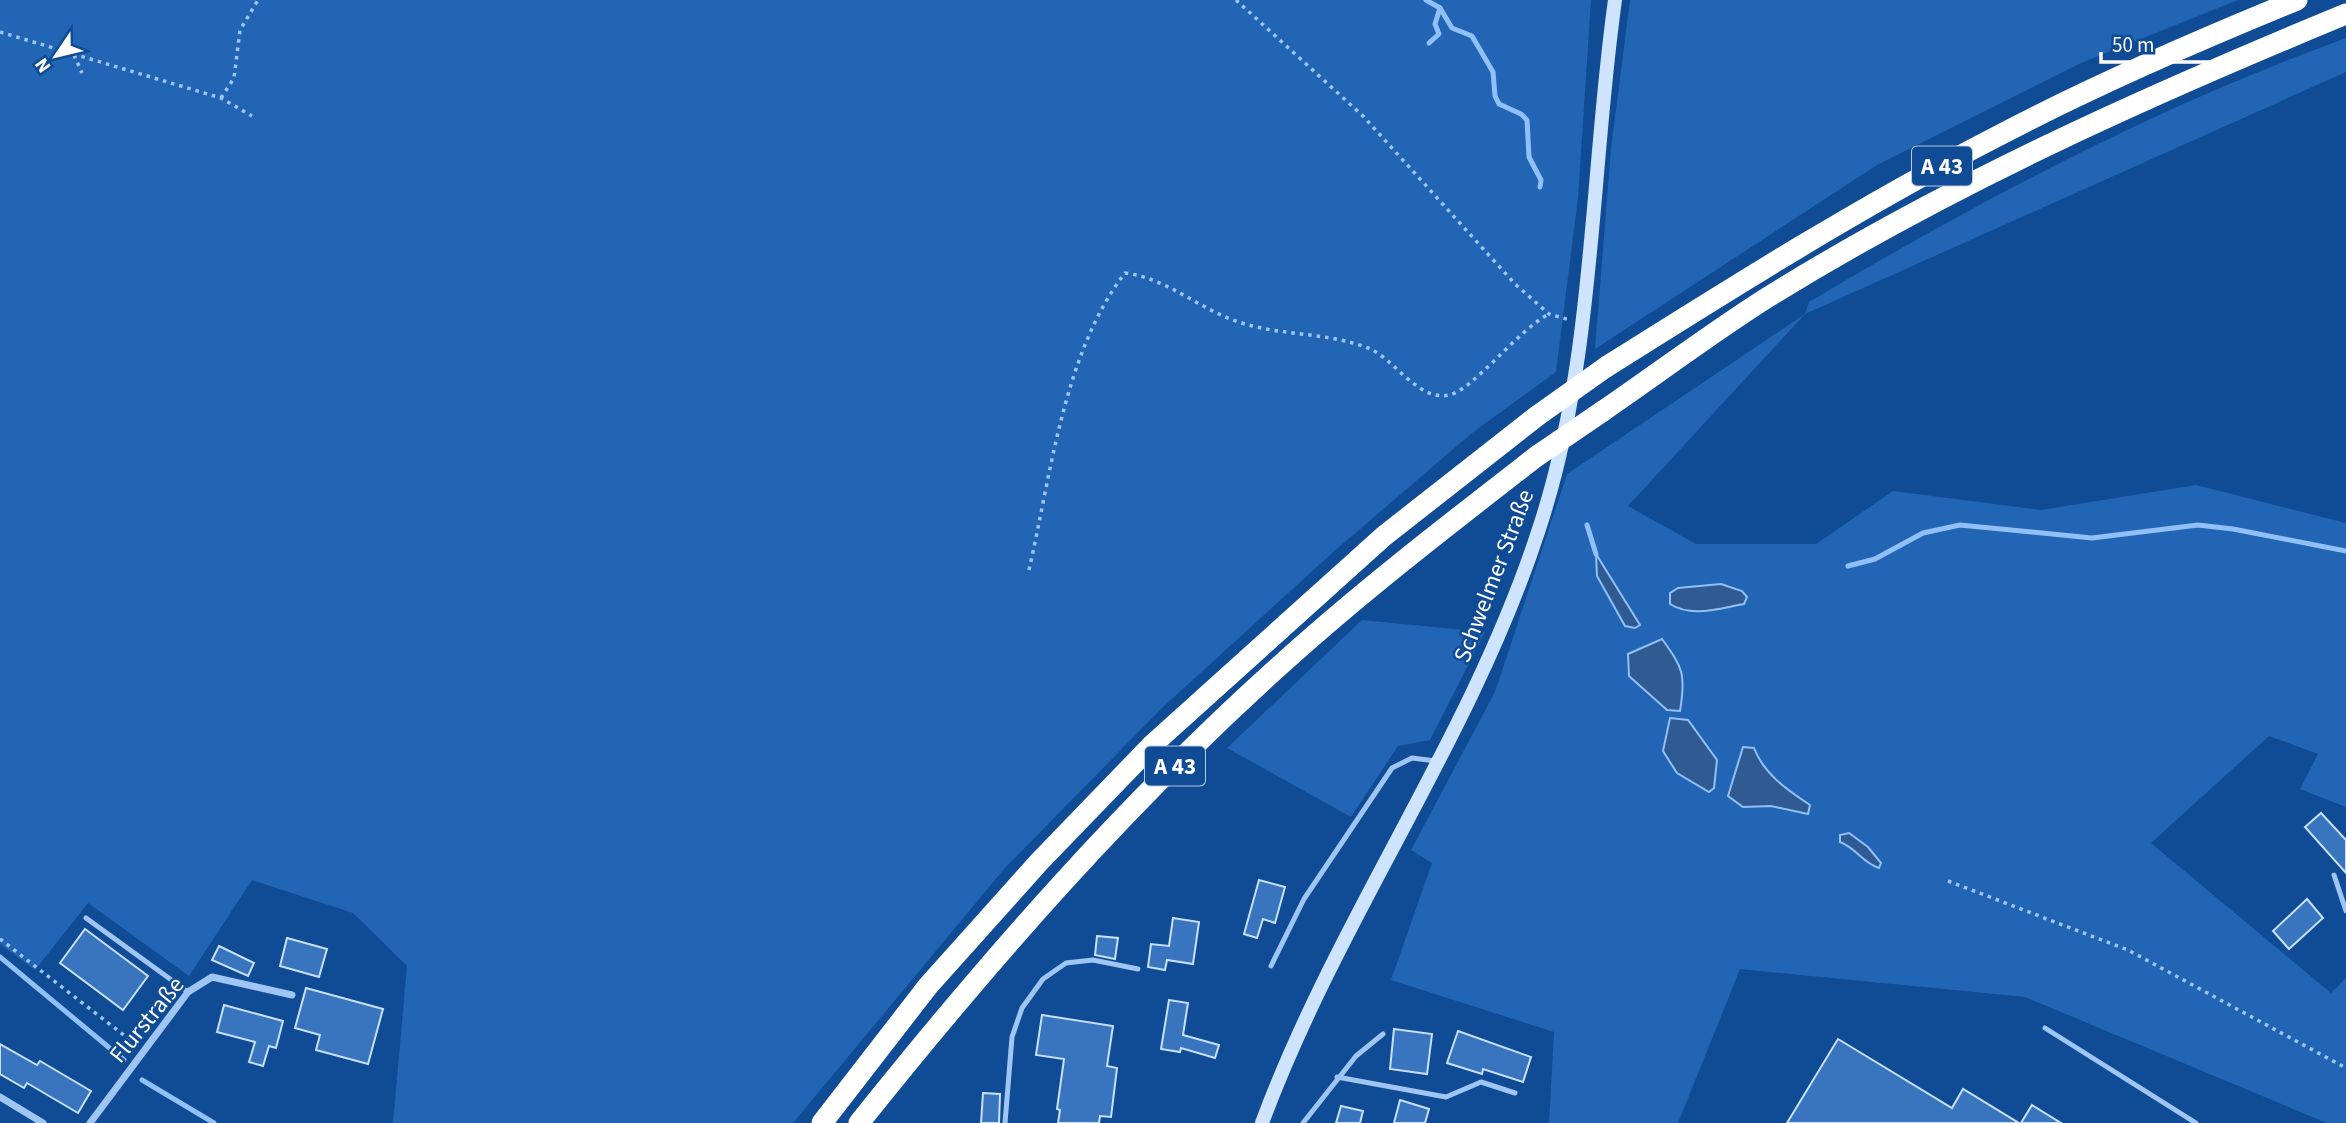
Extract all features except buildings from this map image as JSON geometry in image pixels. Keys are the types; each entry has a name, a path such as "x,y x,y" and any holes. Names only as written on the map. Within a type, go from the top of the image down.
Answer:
{"highway":[{"name":"A 43","path":"822,1123 929,986 1039,862 1152,745 1384,536 1538,416 1606,367 1856,213 1994,137 2167,53 2297,0"},
{"name":"A 43","path":"859,1123 951,1008 1066,877 1158,782 1284,661 1378,579 1537,456 1765,299 2009,164 2176,83 2346,14"}],"main road":[{"name":"Schwelmer Straße","path":"1262,1123 1300,1026 1339,947 1439,761 1515,597 1539,532 1556,474 1582,323 1615,0"}],"street":[{"name":"Flurstraße","path":"90,1123 188,992 212,976 292,995"},
{"path":"0,1097 43,1123"}],"lane":[{"path":"1271,966 1304,899 1392,768 1412,758 1439,761"},
{"path":"2333,875 2346,911"},
{"path":"86,918 188,992"},
{"path":"1005,1123 1012,1037 1022,1008 1043,979 1066,963 1093,960 1138,969"},
{"path":"2045,1028 2196,1123"},
{"path":"1303,1123 1336,1077 1356,1055 1383,1034"},
{"path":"1336,1077 1446,1097 1481,1082 1515,1093"}],"path":[{"path":"221,98 234,78 240,30 258,0"},
{"path":"1236,0 1363,116 1515,284 1549,314 1582,323"},
{"path":"0,32 221,98 252,117"},
{"path":"74,55 82,73"},
{"path":"1029,570 1073,374 1112,289 1125,272 1146,275 1170,285 1217,315 1245,324 1308,333 1370,349 1428,393 1449,395 1464,387 1533,321 1549,314"},
{"path":"1948,881 2128,950 2346,1068"},
{"path":"0,939 144,1051"}],"shaded area":[{"path":"0,0 1591,0 1578,198 1556,372 1472,433 1331,554 1163,707 1004,869 793,1123 393,1123 407,966 353,913 252,880 189,976 88,903 35,970 0,944"},
{"path":"1630,0 2238,0 2081,63 1877,165 1595,349 1611,149"},
{"path":"2346,38 2346,72 1805,314 1809,302 1873,264 2071,157 2207,94"},
{"path":"1805,314 1628,506 1696,544 1816,544 1893,491 2041,510 2196,485 2346,523 2346,807 2300,789 2318,754 2269,736 2151,843 2331,993 2346,978 2346,1123 2327,1123 2025,997 1740,969 1678,1123 1549,1123 1554,1032 1391,980 1432,863 1411,850 1495,692 1567,474"},
{"path":"1596,554 1640,625 1635,628 1625,626 1597,576"},
{"path":"1721,584 1742,591 1747,597 1744,604 1697,611 1670,604 1670,593 1678,588"},
{"path":"1362,620 1485,632 1430,740 1398,746 1351,817 1227,748"},
{"path":"1662,639 1675,657 1681,672 1683,688 1680,711 1667,710 1629,676 1628,654"},
{"path":"1670,718 1688,720 1717,760 1714,788 1709,792 1677,773 1663,751"},
{"path":"1743,747 1754,748 1770,774 1810,805 1808,814 1771,806 1743,807 1728,796"},
{"path":"1849,833 1868,847 1881,863 1879,868 1840,842 1840,835"}],"waterway":[{"path":"1426,0 1440,8 1452,28 1472,36 1493,72 1495,96 1499,104 1521,114 1527,120 1529,157 1541,180 1540,187"},
{"path":"1429,43 1439,34 1435,24 1440,8"},
{"path":"1587,525 1596,554"},
{"path":"1848,566 1875,559 1923,533 1960,525 2092,538 2198,525 2233,529 2346,551"},
{"path":"0,957 124,1060"},
{"path":"142,1080 214,1123"}]}
